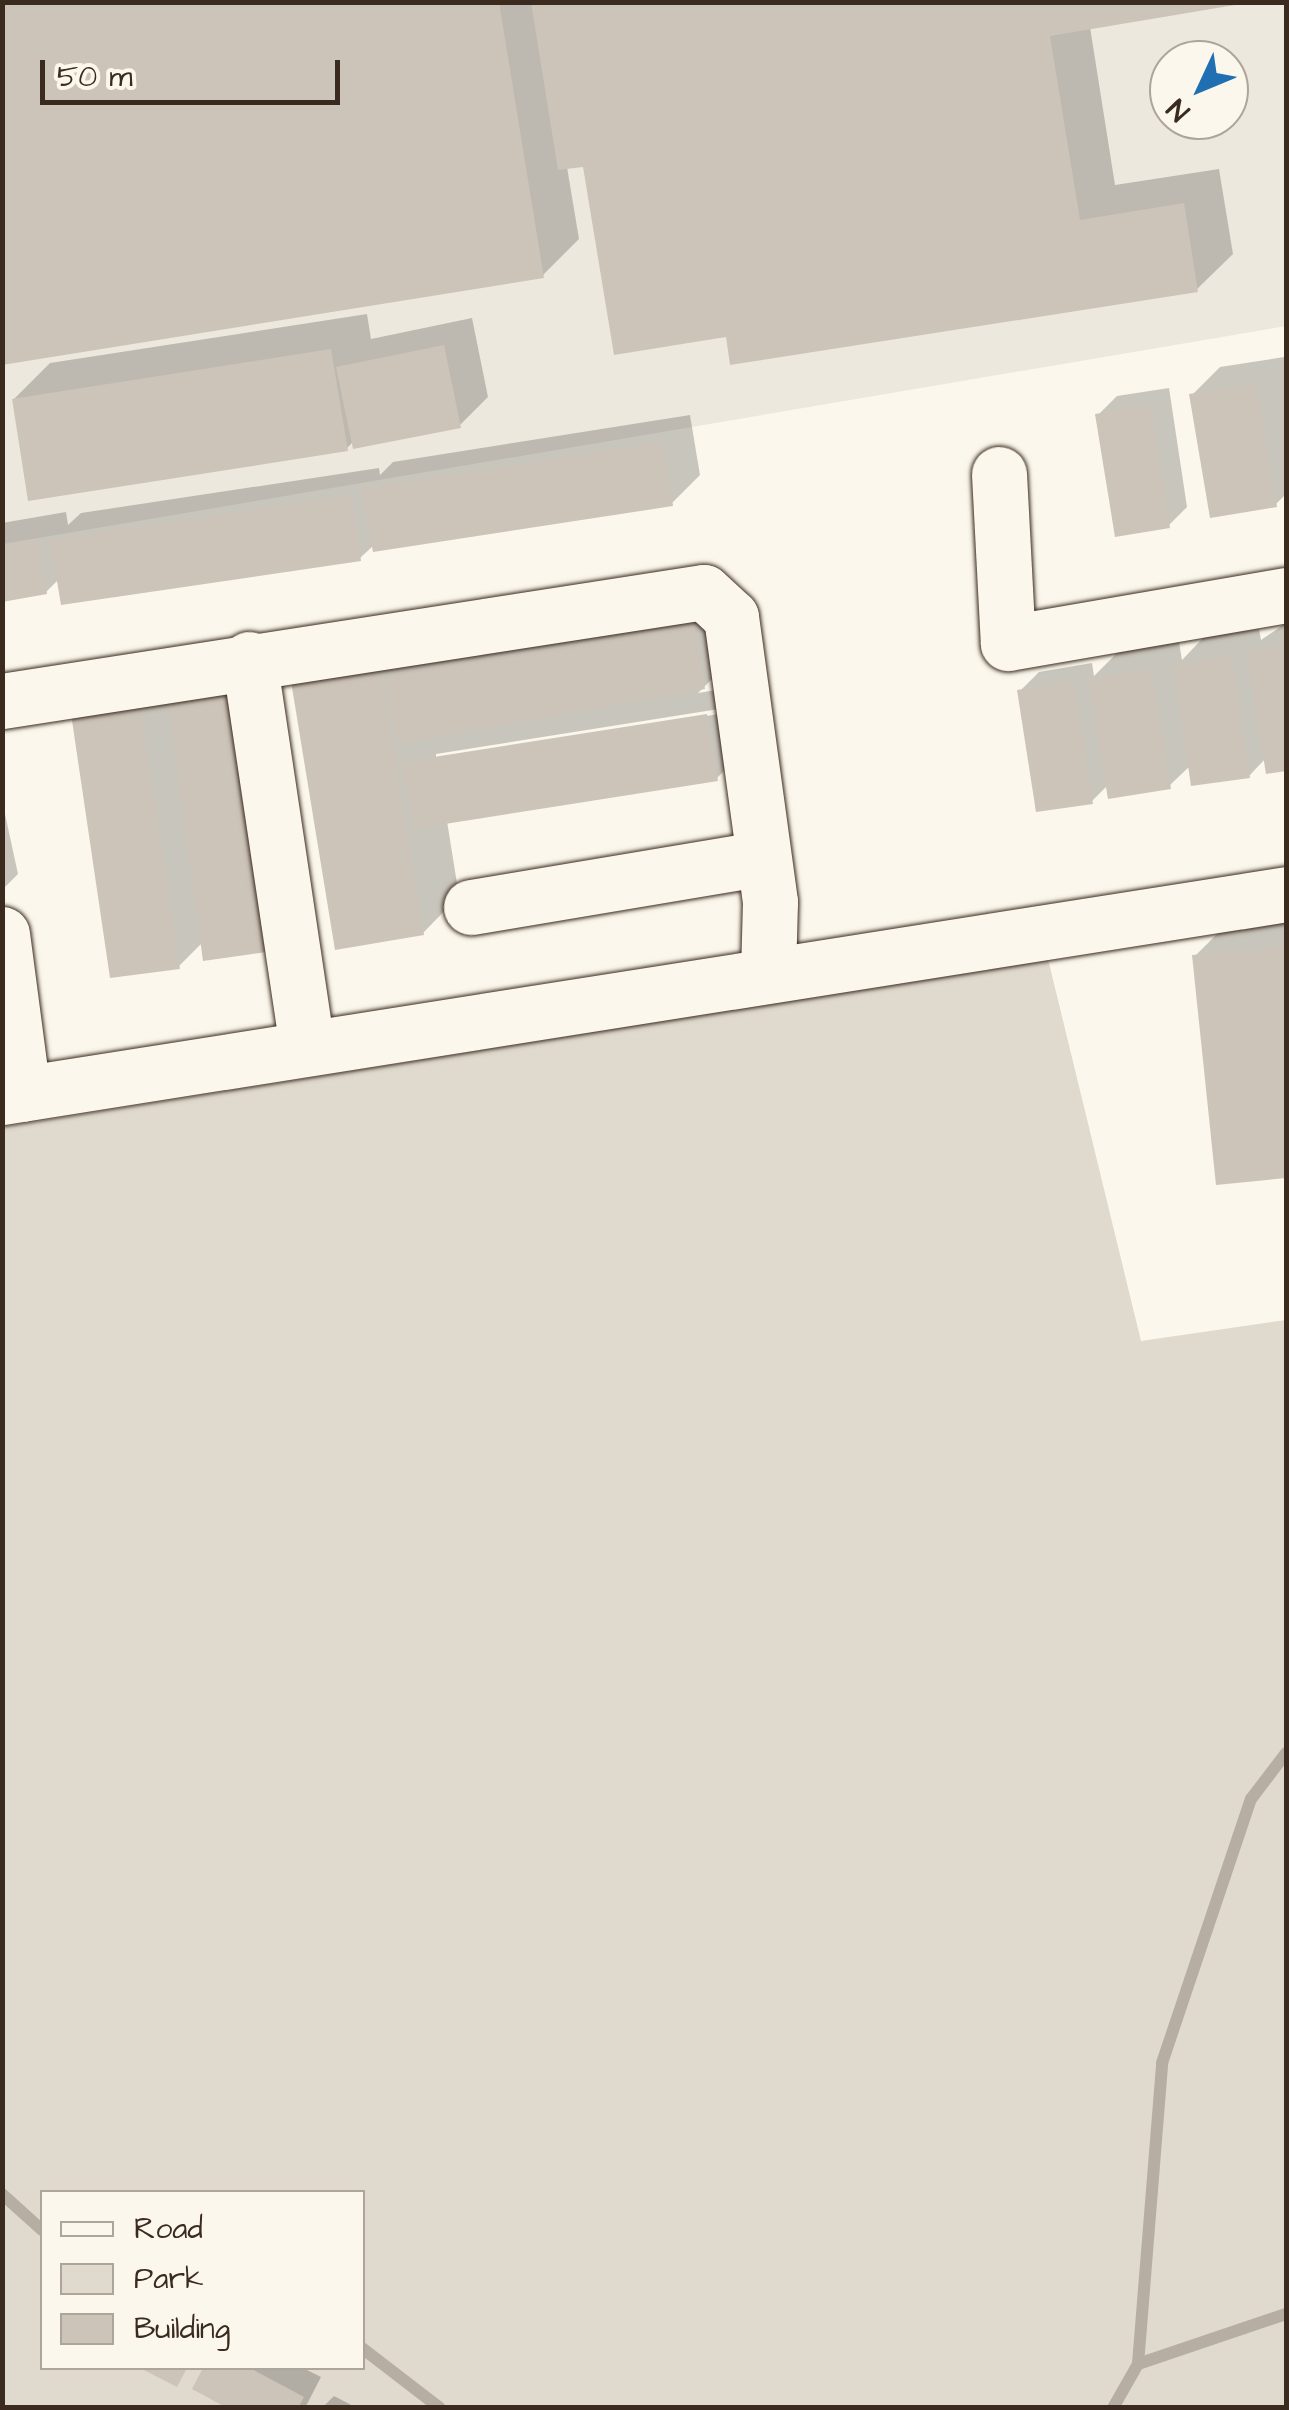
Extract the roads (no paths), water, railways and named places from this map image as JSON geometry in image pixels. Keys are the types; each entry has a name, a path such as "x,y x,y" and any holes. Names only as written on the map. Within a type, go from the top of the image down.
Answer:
{"street":[{"path":"999,474 1008,642 1286,595"},
{"path":"2,701 248,659 704,592 732,617 770,902 768,972"},
{"path":"248,659 307,1047"},
{"path":"471,907 763,858"},
{"path":"2,934 13,1096 768,972 1286,894"}],"waterway":[{"path":"1138,2364 1162,2063 1251,1799 1286,1753"},
{"path":"2,2194 40,2228"},
{"path":"1113,2408 1138,2364 1286,2314"},
{"path":"365,2350 440,2408"}]}
